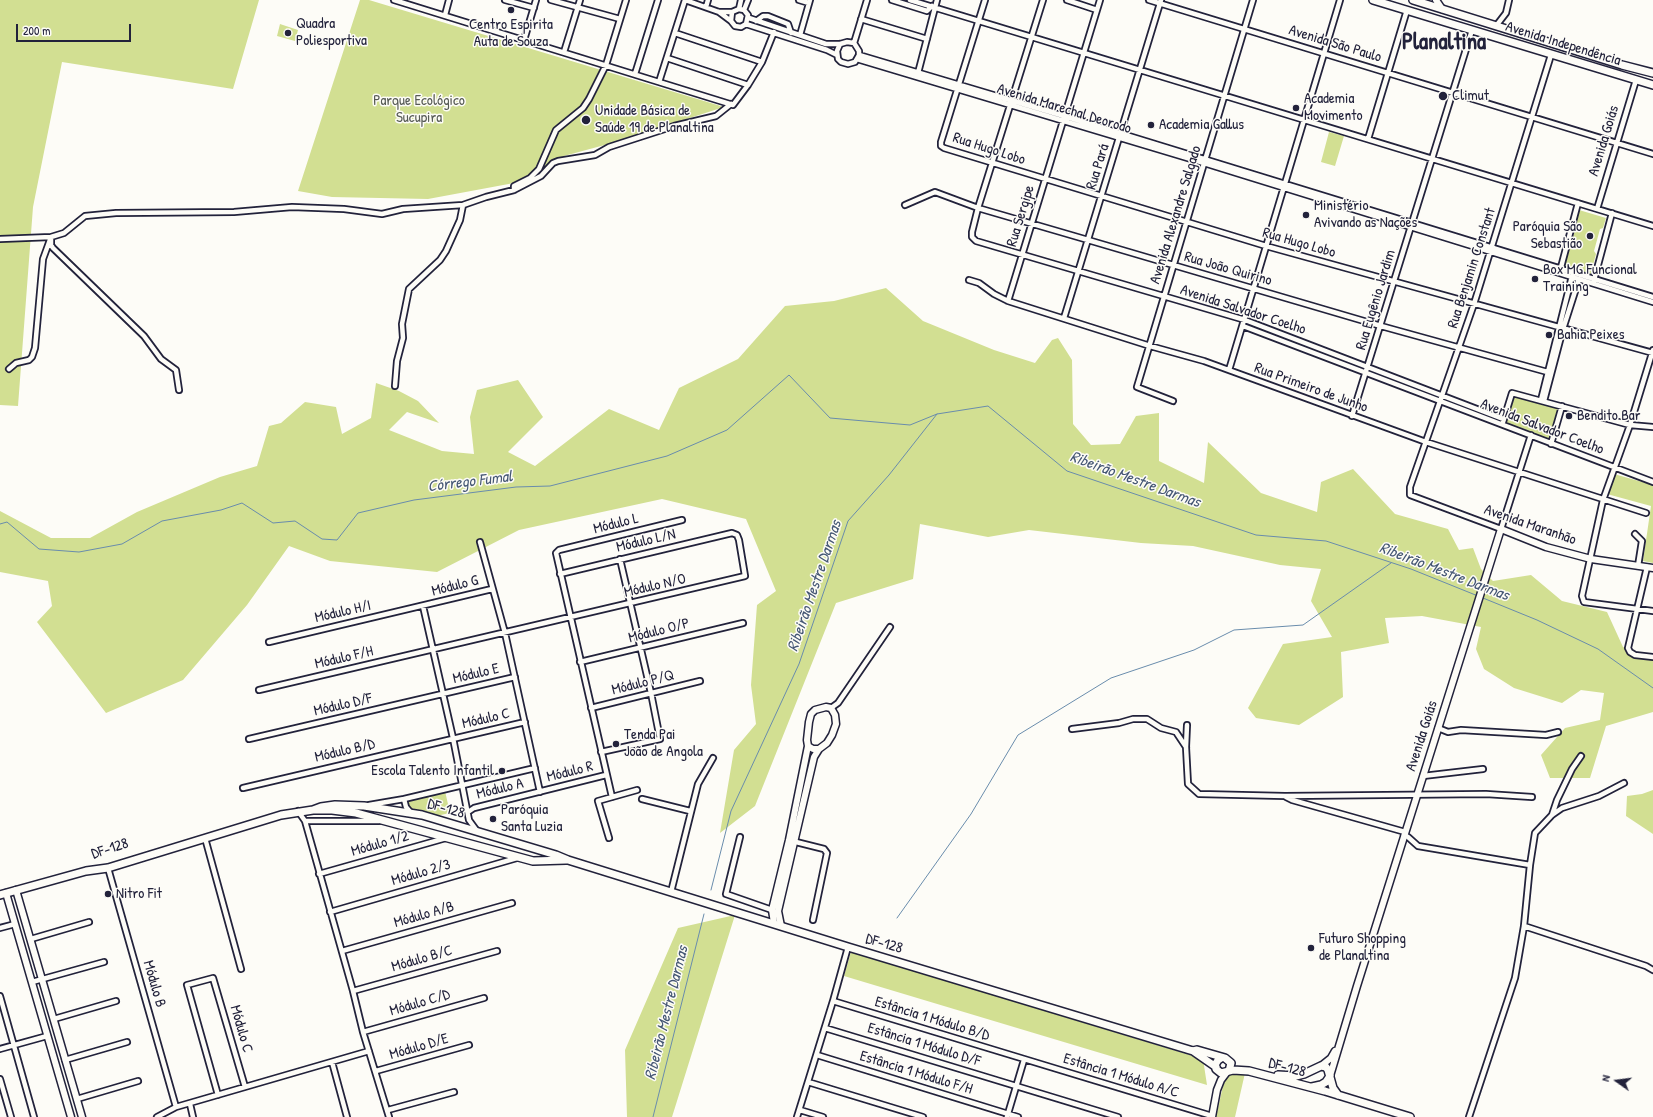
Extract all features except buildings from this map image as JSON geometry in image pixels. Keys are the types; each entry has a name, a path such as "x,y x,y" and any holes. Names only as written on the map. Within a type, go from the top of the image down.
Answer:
{"main road":[{"name":"Avenida Independência","path":"1373,0 1653,85"},
{"name":"Avenida Independência","path":"1418,1 1653,73"},
{"path":"1508,41 1514,30"},
{"path":"1516,44 1516,36 1522,33"},
{"name":"DF-128","path":"312,810 335,805 366,806 409,813 458,826 848,947 1193,1051 1208,1053 1221,1058 1227,1058 1236,1065 1288,1076 1304,1074 1320,1066 1327,1068 1333,1088 1338,1095"},
{"name":"DF-128","path":"86,871 114,860 128,859 181,845 235,828 298,811 312,810 346,811 537,862 568,860"},
{"path":"404,826 401,824 399,818 400,815 409,813"},
{"name":"DF-128","path":"3,894 86,871 108,868 128,859 173,843 228,828 235,828"},
{"path":"173,843 181,845"},
{"path":"518,857 524,854 522,845"},
{"path":"97,866 108,868 114,860"},
{"name":"DF-128","path":"1193,1051 1195,1054 1204,1058 1223,1073 1228,1071 1249,1071 1338,1095 1410,1117"},
{"path":"1217,1069 1217,1061 1221,1058"},
{"path":"1228,1071 1231,1065 1230,1061"},
{"path":"1304,1074 1302,1079 1305,1086 1321,1085 1326,1082 1330,1076"}],"street":[{"path":"394,0 732,105"},
{"path":"445,16 449,0"},
{"path":"505,0 534,8"},
{"path":"524,40 536,0"},
{"path":"551,0 620,19"},
{"path":"564,52 580,0"},
{"path":"514,190 514,186 530,178 539,169 556,130 561,124 573,117 583,108 606,65 626,0"},
{"path":"636,74 658,0"},
{"path":"659,82 685,0 719,12 738,27 746,24 827,50 837,55 844,64 852,64 858,57 859,50 854,43 847,42 840,44 826,44 756,21 749,18 744,10 739,9 732,12 719,12"},
{"path":"706,7 708,0"},
{"path":"739,9 741,0"},
{"path":"744,10 748,0"},
{"path":"799,0 810,2 800,36"},
{"path":"854,43 866,0"},
{"path":"892,0 933,7 1653,226"},
{"path":"911,0 922,6"},
{"path":"918,73 927,39 933,7 937,0"},
{"path":"958,88 985,0"},
{"path":"978,208 1043,0"},
{"path":"1067,0 1097,10"},
{"name":"Rua Sergipe","path":"1008,301 1100,0"},
{"name":"Avenida São Paulo","path":"1148,0 1161,2 1324,54 1653,154"},
{"name":"Avenida Alexandre Salgado","path":"1173,401 1137,387 1253,0"},
{"path":"1229,370 1340,0"},
{"path":"1436,0 1442,9"},
{"path":"1496,26 1506,13 1510,0"},
{"path":"1418,1 1421,15"},
{"name":"Rua Pará","path":"1064,318 1161,2"},
{"path":"1368,139 1407,10"},
{"path":"731,21 732,12"},
{"path":"756,21 763,16 768,16 788,24 791,32"},
{"path":"746,24 749,18"},
{"path":"861,18 927,39"},
{"name":"Rua Eugênio Jardim","path":"1352,416 1472,30"},
{"path":"0,239 51,237 64,233 85,216 116,213 234,212 292,207 344,209 382,214 403,209 463,205 514,190 542,176 553,163 558,161 595,154 609,147 674,126 716,116 732,105 748,85 762,62 774,32"},
{"path":"675,33 762,62"},
{"path":"837,55 840,44"},
{"name":"Rua Benjamin Constant","path":"1410,487 1474,304 1533,117 1551,54"},
{"name":"Avenida Marechal Deorodo","path":"858,57 1204,161 1573,275 1653,297"},
{"name":"Avenida Marechal Deorodo","path":"858,57 918,73 958,88"},
{"path":"667,58 748,85"},
{"name":"Avenida Goiás","path":"1597,209 1636,80"},
{"name":"Rua Hugo Lobo","path":"958,88 941,142 942,146 992,164 1266,246 1561,329 1653,352"},
{"name":"Rua João Quirino","path":"905,205 935,192 978,208 1253,289 1459,348 1550,372"},
{"path":"1560,271 1578,203"},
{"path":"395,386 397,362 403,338 402,324 408,289 440,260 446,251 460,220 463,205"},
{"name":"Avenida Salvador Coelho","path":"978,208 972,232 972,237 976,241 1245,320 1367,370"},
{"path":"1594,281 1612,213"},
{"path":"8,369 16,363 29,360 32,357 35,348 43,259 51,237"},
{"path":"51,237 51,245 53,248 144,336 161,359 176,370 179,390"},
{"path":"1542,400 1561,329 1573,275"},
{"name":"Avenida Marechal Deorodo","path":"1573,275 1579,279 1594,281 1653,302"},
{"path":"1561,329 1579,279"},
{"name":"Rua Primeiro de Junho","path":"969,280 979,283 994,294 1008,301 1150,346 1204,361 1426,442 1646,513"},
{"name":"Avenida Salvador Coelho","path":"1243,326 1503,419"},
{"path":"1653,352 1630,425 1603,500 1582,596 1584,602 1653,611"},
{"path":"1502,426 1512,393 1630,425 1653,427"},
{"name":"Avenida Salvador Coelho","path":"1442,398 1502,426 1531,435 1551,444 1653,482"},
{"path":"1551,444 1562,406"},
{"name":"Avenida Goiás","path":"1330,1076 1338,1045 1404,834 1531,435"},
{"name":"Avenida Maranhão","path":"1410,487 1410,495 1546,547 1591,559 1650,568"},
{"name":"Módulo L","path":"560,574 556,553 559,550 682,520"},
{"name":"Módulo L/N","path":"560,574 732,534 737,535 739,540 745,576"},
{"path":"1635,534 1642,541 1638,566"},
{"name":"Módulo G","path":"424,606 492,589 480,542"},
{"path":"601,752 660,739 620,559"},
{"path":"1650,568 1637,610 1628,648 1630,652 1635,655 1653,657"},
{"path":"560,574 612,797"},
{"name":"Módulo N/O","path":"505,633 745,576"},
{"path":"492,589 505,633 540,792"},
{"path":"424,606 454,738 469,820 479,832"},
{"name":"Módulo H/I","path":"268,642 424,606"},
{"name":"Módulo O/P","path":"580,662 743,623"},
{"path":"801,799 808,746 807,734 812,714 819,708 831,708 838,703 890,627"},
{"path":"434,649 505,633"},
{"name":"Módulo F/H","path":"260,690 434,649"},
{"name":"Módulo E","path":"444,694 515,677"},
{"name":"Módulo P/Q","path":"591,708 700,681"},
{"name":"Módulo D/F","path":"249,739 444,694"},
{"path":"774,923 772,910 779,892 801,799 814,756 827,743 834,729 835,715 831,708"},
{"path":"1072,729 1119,723 1133,719 1147,719 1161,728 1176,732 1186,747"},
{"name":"Módulo C","path":"454,738 525,722"},
{"path":"1187,725 1186,747 1188,784 1198,794 1285,796 1417,796 1486,794 1532,796"},
{"path":"1438,728 1448,732 1461,730 1546,736 1558,732"},
{"name":"Módulo B/D","path":"243,788 454,738"},
{"path":"808,746 819,750"},
{"path":"1552,814 1572,769 1581,756"},
{"path":"671,892 690,811 698,784 713,758"},
{"path":"366,806 404,799 535,768"},
{"path":"1423,776 1483,769"},
{"name":"Módulo R","path":"540,792 606,775"},
{"path":"1469,1117 1515,978 1524,926 1530,865 1535,833 1552,814 1562,808 1599,796 1624,783"},
{"path":"609,838 598,801 637,790"},
{"name":"Módulo A","path":"468,812 474,808 540,792"},
{"path":"1285,796 1292,800 1404,834 1418,846 1530,865"},
{"path":"404,799 409,813"},
{"path":"642,799 690,811"},
{"path":"1557,800 1562,808"},
{"path":"298,811 305,821 353,991 363,1032 389,1117"},
{"path":"458,826 469,820"},
{"path":"305,821 383,821"},
{"path":"740,837 726,894 728,896 772,910"},
{"path":"205,838 241,969"},
{"name":"Módulo 1/2","path":"319,874 447,838"},
{"path":"791,841 824,849 828,853 813,920"},
{"name":"Módulo 2/3","path":"330,912 518,857"},
{"name":"Módulo B","path":"108,868 176,1107"},
{"path":"16,890 82,1117"},
{"path":"779,892 778,911 782,926"},
{"path":"3,894 15,924 71,1117"},
{"name":"Módulo A/B","path":"342,951 512,903"},
{"path":"31,939 89,922"},
{"path":"0,928 15,924"},
{"path":"1524,926 1646,966 1653,970"},
{"path":"17,933 28,930"},
{"path":"797,1117 817,1055 848,947"},
{"name":"Módulo B/C","path":"353,991 498,951"},
{"path":"32,982 104,962"},
{"path":"27,967 38,964"},
{"name":"Módulo C","path":"218,1095 187,985 214,978 245,1088"},
{"path":"0,996 34,1117"},
{"name":"Módulo C/D","path":"363,1032 484,998"},
{"name":"Estância 1 Módulo B/D","path":"833,1000 1024,1060"},
{"path":"54,1019 116,1001"},
{"path":"41,1016 52,1012"},
{"name":"Estância 1 Módulo D/F","path":"825,1028 1118,1117"},
{"path":"0,1049 48,1036"},
{"path":"65,1060 127,1042"},
{"name":"Módulo D/E","path":"376,1071 469,1045"},
{"name":"Avenida Goiás","path":"1320,1066 1330,1058 1338,1045"},
{"path":"157,1117 165,1115 176,1107 369,1051"},
{"name":"Estância 1 Módulo F/H","path":"817,1055 1007,1115 1018,1117"},
{"path":"1007,1115 1024,1060"},
{"name":"Estância 1 Módulo A/C","path":"1024,1060 1212,1117"},
{"path":"332,1062 347,1117"},
{"path":"1212,1117 1217,1090 1217,1069"},
{"path":"1217,1090 1221,1080 1228,1071"},
{"path":"0,1079 11,1117"},
{"path":"77,1099 138,1081"},
{"path":"808,1082 923,1117"},
{"path":"63,1089 73,1086"},
{"path":"388,1110 454,1092"},
{"path":"190,1104 194,1117"},
{"path":"800,1110 823,1117"}],"green space":[{"path":"0,0 259,0 233,89 62,62 33,207 18,406 0,405"},
{"name":"Parque Ecológico Sucupira","path":"360,0 369,0 724,107 612,143 564,156 514,183 428,199 332,197 298,191"},
{"name":"Quadra Poliesportiva","path":"280,24 298,30 295,41 277,36"},
{"path":"1329,132 1344,136 1335,166 1321,162"},
{"path":"1579,210 1606,218 1603,228 1600,229 1594,251 1596,254 1590,276 1563,267 1569,246 1571,244"},
{"path":"886,288 923,321 994,350 1035,363 1052,340 1058,338 1072,360 1073,424 1091,445 1120,444 1136,416 1159,413 1159,461 1204,483 1208,442 1261,493 1317,512 1321,482 1353,469 1395,514 1448,529 1459,550 1473,548 1481,569 1493,581 1531,575 1562,601 1607,612 1623,647 1653,661 1653,712 1606,726 1590,778 1550,778 1541,755 1565,728 1600,720 1604,693 1581,690 1562,703 1514,688 1484,669 1476,649 1481,627 1422,616 1385,618 1389,643 1341,652 1343,697 1299,725 1256,718 1248,708 1283,644 1332,637 1311,601 1321,569 1280,565 1193,546 1141,543 1029,530 988,537 920,524 913,579 836,603 755,806 720,833 734,750 756,724 751,685 757,605 776,591 746,519 662,499 519,530 437,572 330,561 289,546 247,605 183,680 106,713 37,622 52,606 48,581 0,572 0,511 51,538 90,538 137,512 220,477 257,466 269,426 281,423 305,402 336,407 342,434 371,418 376,383 399,391 418,401 439,423 407,412 389,430 442,451 474,454 470,417 477,390 518,380 543,417 508,452 535,466 609,409 659,430 679,388 738,359 785,306 834,301"},
{"path":"1515,396 1558,408 1549,441 1505,424"},
{"path":"1614,474 1653,485 1653,563 1643,561 1651,506 1607,494"},
{"path":"1653,790 1653,834 1626,816 1627,796 1642,794"},
{"path":"445,791 450,813 436,816 411,808 407,803 407,800"},
{"path":"735,915 672,1117 627,1117 625,1050 678,928"},
{"path":"851,952 1203,1059 1207,1085 844,976"},
{"path":"1235,1072 1245,1073 1235,1117 1216,1117 1223,1086 1228,1075"}],"waterway":[{"name":"Córrego Fumal","path":"0,524 7,522 39,549 79,552 122,544 162,521 221,510 242,503 273,523 295,521 322,539 337,540 358,513 414,500 516,487 550,486 667,456 727,430 789,375 830,418 910,425 937,414 988,406 1067,471 1256,535 1326,541 1411,569 1478,596"},
{"name":"Ribeirão Mestre Darmas","path":"711,890 731,811 799,664 848,521 889,475 937,414"},
{"path":"897,918 971,814 1018,735 1111,678 1194,650 1234,630 1303,625 1391,563"},
{"name":"Ribeirão Mestre Darmas","path":"1483,598 1537,620 1598,649 1653,688"},
{"name":"Ribeirão Mestre Darmas","path":"653,1117 704,914"}],"place":[{"name":"Centro Espirita Auta de Souza","path":"511,10"},
{"name":"Quadra Poliesportiva","path":"288,33"},
{"name":"Climut","path":"1443,96"},
{"name":"Academia Movimento","path":"1296,108"},
{"name":"Unidade Básica de Saúde 19 de Planaltina","path":"586,120"},
{"name":"Academia Gallus","path":"1151,125"},
{"name":"Ministério Avivando as Nações","path":"1306,215"},
{"name":"Paróquia São Sebastião","path":"1590,236"},
{"name":"Box MG Funcional Training","path":"1535,279"},
{"name":"Bahia Peixes","path":"1549,335"},
{"name":"Bendito Bar","path":"1569,416"},
{"name":"Tenda Pai João de Angola","path":"616,744"},
{"name":"Escola Talento Infantil","path":"502,771"},
{"name":"Paróquia Santa Luzia","path":"493,819"},
{"name":"Nitro Fit","path":"108,894"},
{"name":"Futuro Shopping de Planaltina","path":"1311,948"}],"district":[{"name":"Planaltina","path":"1444,43"}]}
